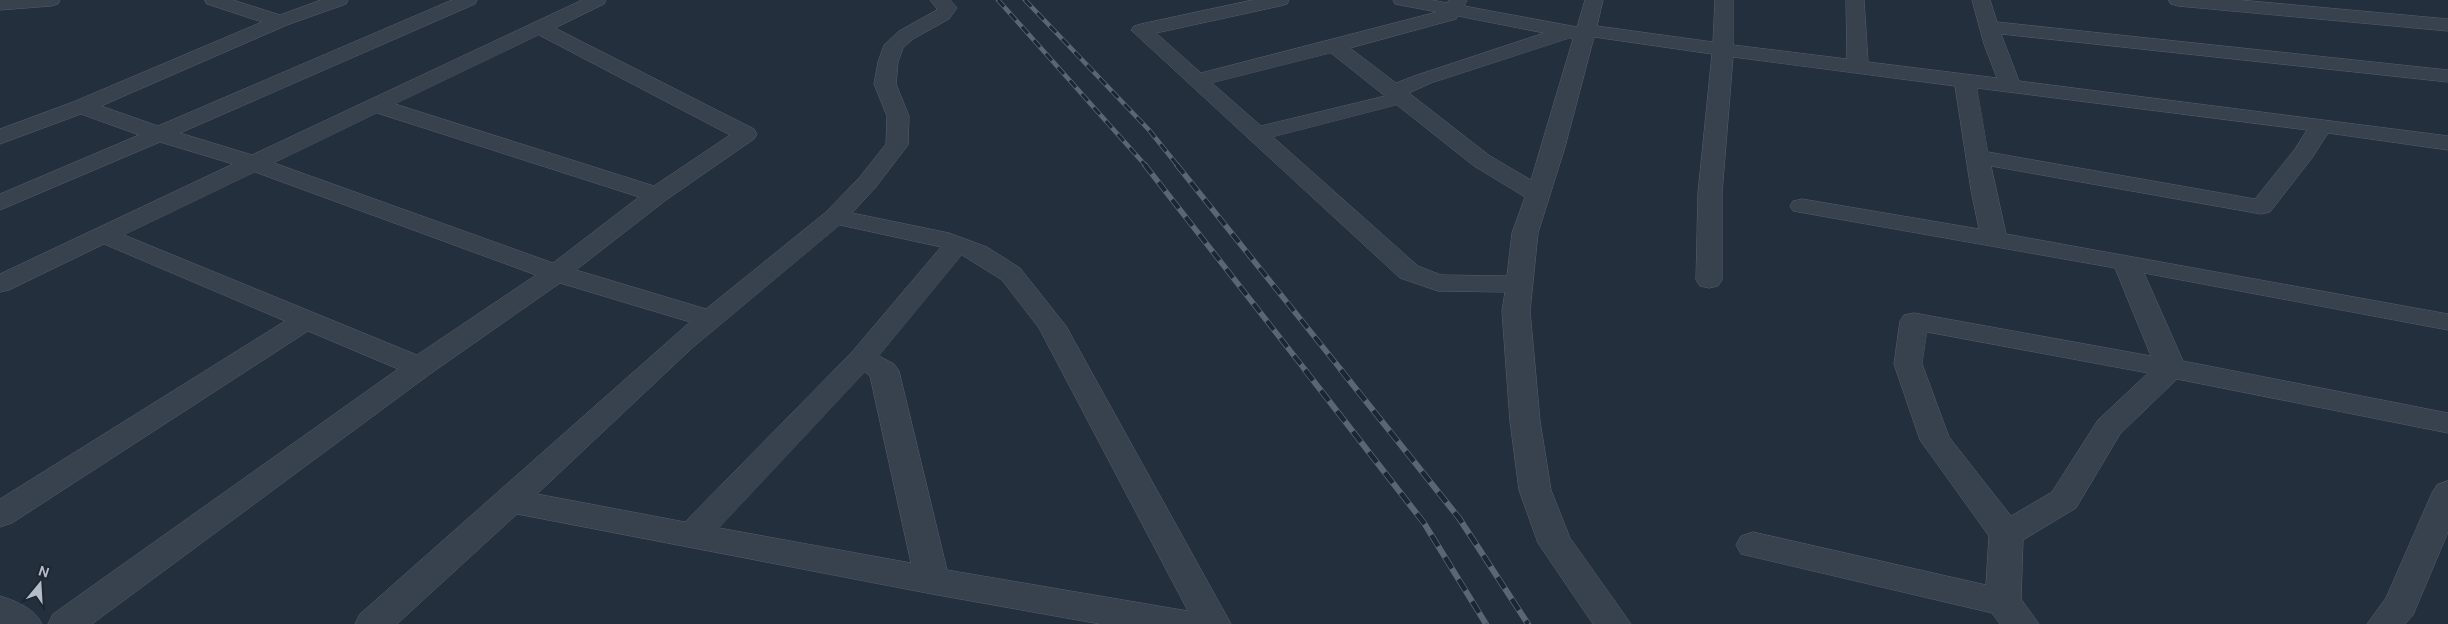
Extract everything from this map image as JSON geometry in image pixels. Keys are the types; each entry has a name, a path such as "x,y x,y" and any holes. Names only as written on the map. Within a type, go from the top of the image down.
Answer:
{"street":[{"path":"0,4 51,0"},
{"path":"214,0 280,21"},
{"path":"0,136 81,107 280,21 339,0"},
{"path":"0,203 468,0"},
{"path":"0,284 597,0"},
{"path":"374,624 652,369 835,217 867,183 897,145 898,116 885,84 888,62 894,45 906,35 942,15 947,8 939,0"},
{"path":"1280,0 1141,30 1409,272 1438,283 1495,282 1519,285"},
{"path":"1402,0 1455,5 1580,32 2448,143"},
{"path":"1594,0 1580,32 1554,147 1526,233 1516,311 1525,421 1535,490 1555,543 1613,624"},
{"path":"1709,280 1710,193 1723,50 1724,0"},
{"path":"1855,0 1858,67"},
{"path":"1981,0 2010,86"},
{"path":"2178,0 2448,25"},
{"path":"2362,0 2383,19"},
{"path":"1197,80 1336,46 1450,15 1455,5"},
{"path":"66,624 420,367 556,273 657,195 746,134 538,27"},
{"path":"1989,27 2448,76"},
{"path":"1257,134 1398,95 1433,76 1580,32"},
{"path":"1336,46 1482,160 1538,195"},
{"path":"1965,80 1983,190 1994,238"},
{"path":"377,106 657,195"},
{"path":"81,107 159,134 253,163 556,273 710,319"},
{"path":"1979,158 2262,206 2304,153 2321,126"},
{"path":"1802,206 1994,238 2448,322"},
{"path":"835,217 940,238 978,252 1011,274 1052,326 1213,624"},
{"path":"102,235 420,367"},
{"path":"691,536 862,358 957,244"},
{"path":"2126,262 2171,368"},
{"path":"0,515 307,319"},
{"path":"1753,545 2012,613 2006,534 1935,440 1908,364 1914,321 2171,368 2448,423"},
{"path":"862,358 884,371 932,581"},
{"path":"2006,534 2064,500 2109,427 2171,368"},
{"path":"2385,624 2400,604 2448,493"},
{"path":"510,501 932,581 1184,624"},
{"path":"0,610 24,624"}],"railway":[{"path":"998,0 1146,166"},
{"path":"1025,0 1149,130 1178,166"},
{"path":"1145,165 1306,371"},
{"path":"1177,165 1342,371"},
{"path":"1305,370 1424,523 1486,624"},
{"path":"1341,370 1459,518 1528,624"}]}
